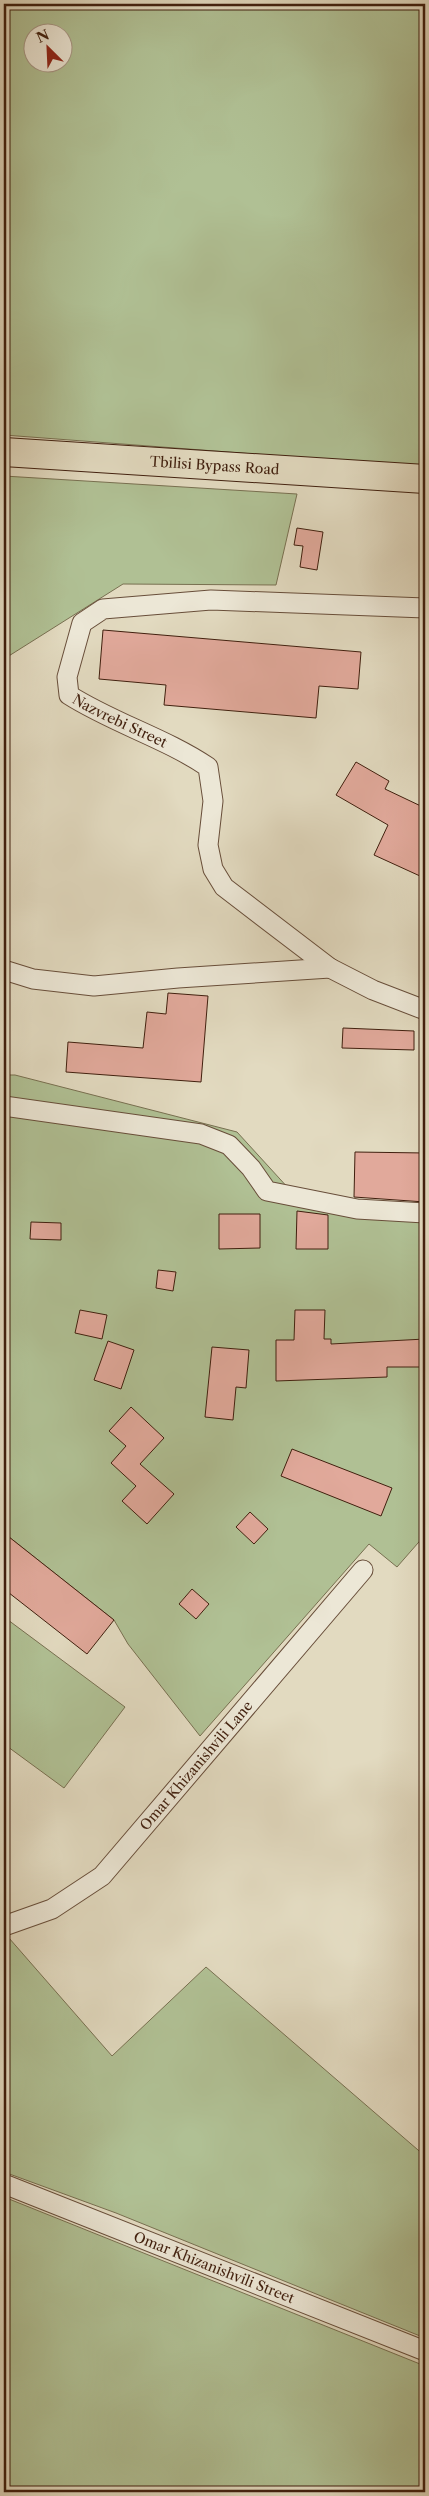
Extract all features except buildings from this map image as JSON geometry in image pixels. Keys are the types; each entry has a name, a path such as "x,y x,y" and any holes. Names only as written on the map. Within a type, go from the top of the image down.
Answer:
{"highway":[{"name":"Tbilisi Bypass Road","path":"4,452 425,479"}],"street":[{"name":"Nazvrebi Street","path":"425,608 211,600 103,609 82,623 67,677 69,696 87,707 188,754 208,767 213,801 208,845 213,869 224,887 330,968 373,990 425,1010"},
{"path":"4,970 33,979 94,986 178,978 330,968"},
{"path":"4,1106 201,1134 229,1145 251,1168 267,1191 358,1209 425,1213"},
{"name":"Omar Khizanishvili Lane","path":"4,1926 52,1909 102,1876 363,1570"},
{"name":"Omar Khizanishvili Street","path":"4,2184 425,2351"}],"green space":[{"path":"4,4 425,4 425,467 4,435"},
{"path":"4,476 297,494 276,585 123,584 4,659"},
{"path":"4,1075 15,1075 237,1132 290,1190 348,1205 425,1206 425,1535 397,1567 369,1544 200,1736 128,1644 114,1620 4,1533"},
{"path":"4,1617 125,1707 64,1788 4,1744"},
{"path":"9,1938 112,2056 206,1967 425,2156 425,2338 116,2213 4,2172 4,1940"},
{"path":"4,2197 425,2366 425,2492 4,2492"}]}
